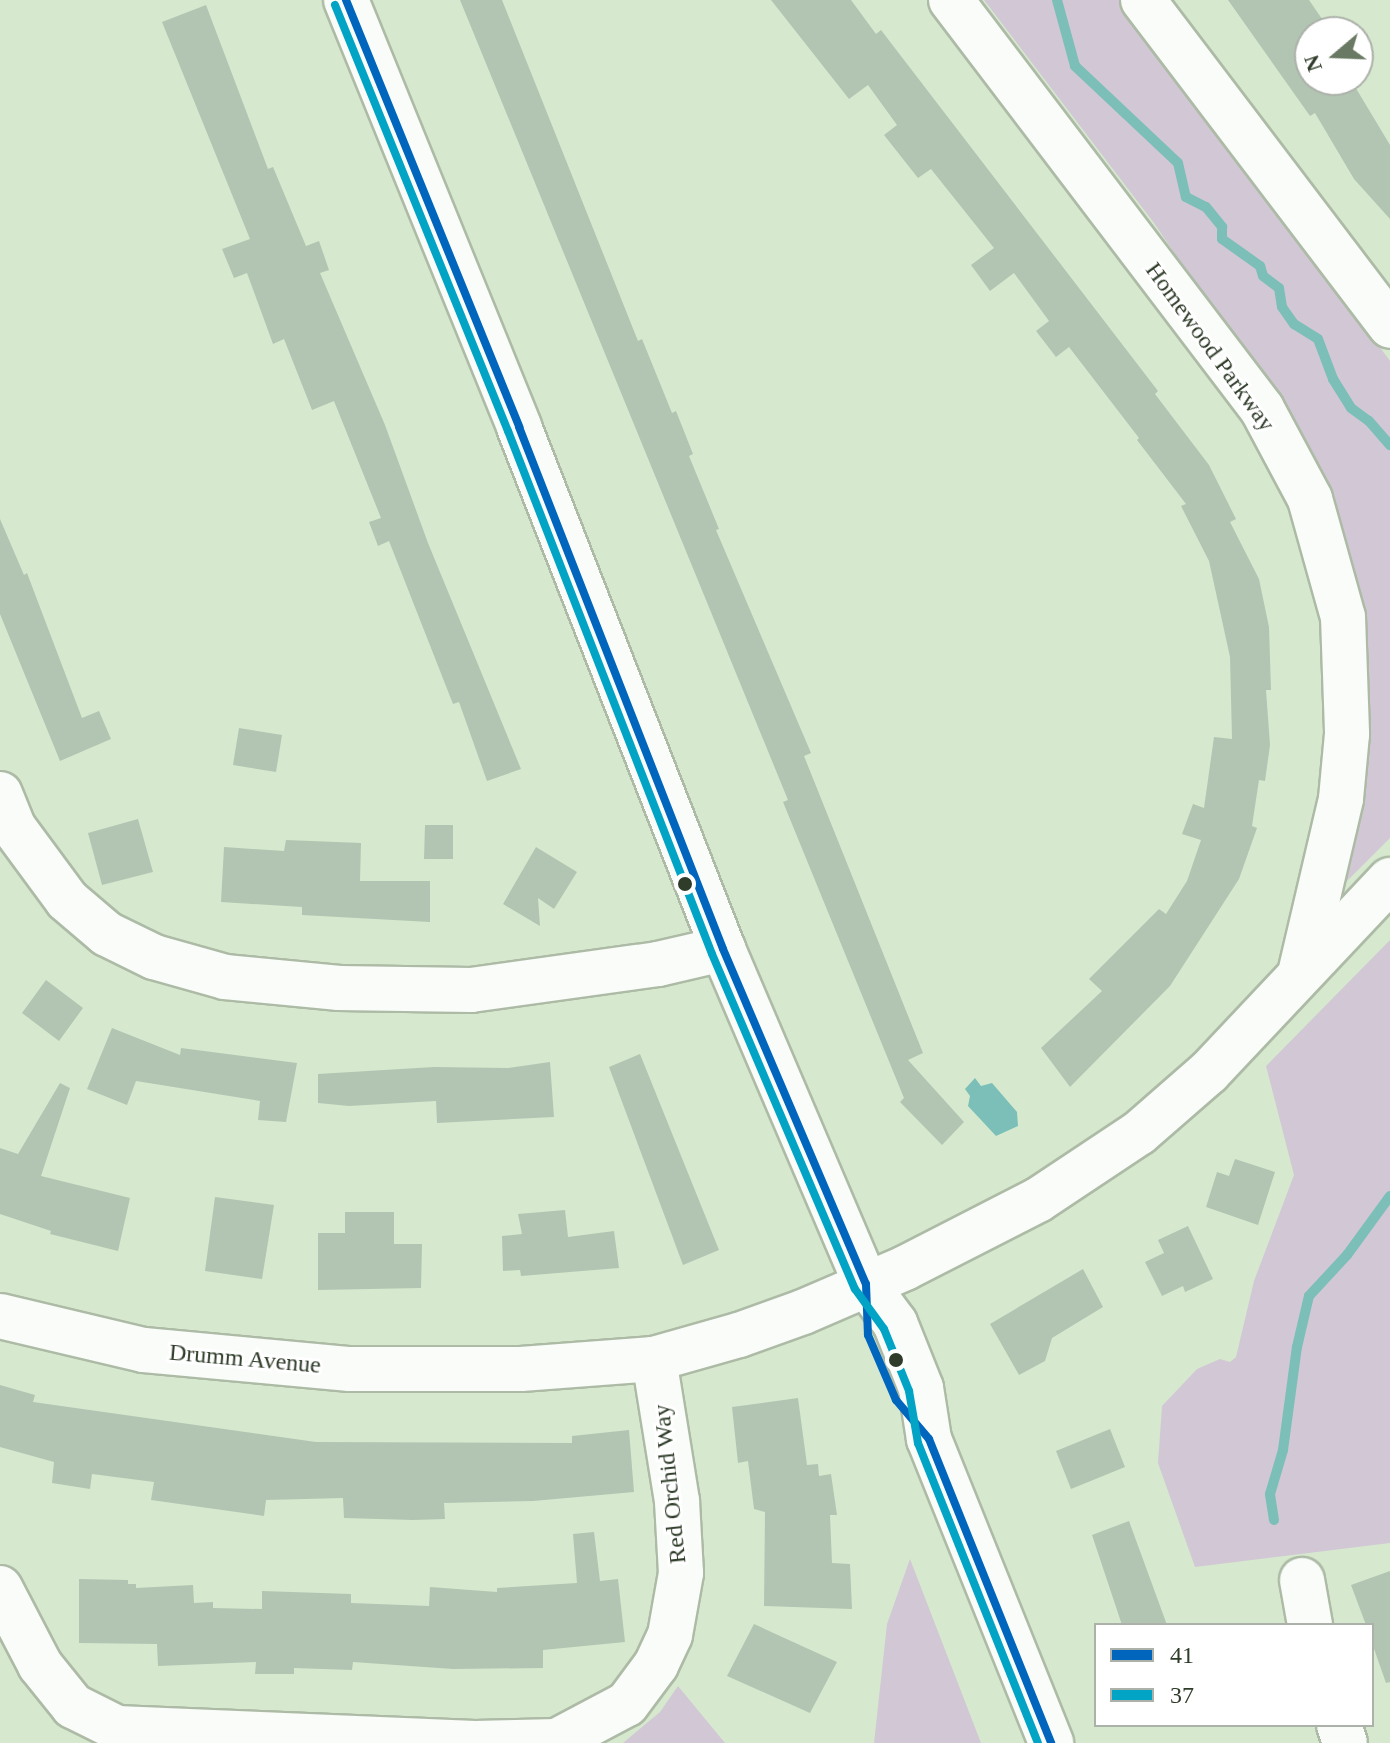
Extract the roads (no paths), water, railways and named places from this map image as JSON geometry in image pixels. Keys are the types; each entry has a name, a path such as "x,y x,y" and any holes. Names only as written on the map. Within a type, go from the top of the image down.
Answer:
{"street":[{"path":"346,0 519,427 723,949 866,1284 868,1335 896,1400 929,1439 1051,1743"},
{"name":"Homewood Parkway","path":"951,0 1262,409 1310,499 1343,617 1347,734 1341,799 1298,979"},
{"path":"1143,0 1390,326"},
{"path":"0,794 14,828 67,900 107,934 154,957 225,977 339,988 471,990 658,964 723,949"},
{"name":"Drumm Avenue","path":"0,1316 144,1350 350,1369 521,1369 654,1359 790,1317 866,1284 1038,1200 1139,1133 1209,1072 1298,979 1326,944 1390,880"},
{"name":"Red Orchid Way","path":"0,1588 40,1665 73,1706 102,1724 117,1728 475,1743 557,1741 627,1704 656,1665 670,1635 681,1573 677,1501 654,1359"},
{"path":"1302,1580 1310,1623"}],"water":[{"path":"975,1078 981,1086 992,1083 1017,1112 1018,1126 996,1136 968,1106 970,1096 965,1089"}],"waterway":[{"path":"1057,0 1075,66 1178,163 1186,197 1206,207 1222,227 1222,239 1260,266 1263,276 1279,288 1282,307 1294,324 1318,339 1333,379 1351,408 1369,421 1390,445"},
{"path":"1274,1520 1270,1494 1283,1450 1297,1347 1309,1296 1347,1255 1390,1196"}]}
